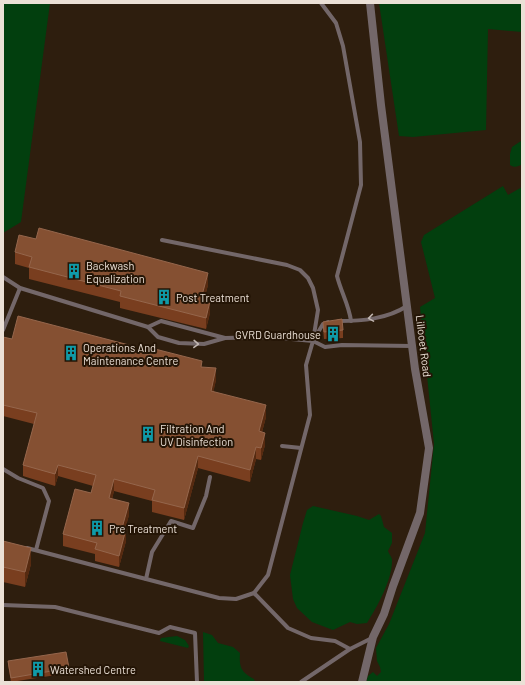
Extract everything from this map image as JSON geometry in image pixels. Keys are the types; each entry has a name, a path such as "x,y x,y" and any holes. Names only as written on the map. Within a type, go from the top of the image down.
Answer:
{"street":[{"name":"Lillooet Road","path":"362,682 373,637 384,614 420,513 429,448 415,369 381,105 370,3"}],"lane":[{"path":"321,3 336,23 343,46 360,142 361,185 337,276 350,309 351,321"},
{"path":"23,547 219,598 236,599 254,593 268,575 310,415 306,365 313,341 318,310 310,283 308,278 300,270 287,265 162,240"},
{"path":"3,277 20,288 148,327 158,337 179,343 204,344 225,338"},
{"path":"3,330 20,288"},
{"path":"313,341 323,324 384,316 399,311 407,306"},
{"path":"148,327 161,321 225,338 270,338 313,341 326,348 342,345 412,346"},
{"path":"282,446 301,448"},
{"path":"3,469 18,478 43,488 49,501 36,550"},
{"path":"146,579 152,552 172,522 193,528 206,496 210,477"},
{"path":"254,593 288,628 311,638 335,642 350,649"},
{"path":"3,605 55,607 159,633 170,627 195,633 197,682"},
{"path":"301,682 350,649 373,637"}],"green space":[{"path":"3,3 50,3 21,222 3,233"},
{"path":"379,3 522,3 522,32 488,29 486,130 413,137 399,136"},
{"path":"521,141 522,164 513,167 510,165 510,154 512,147"},
{"path":"503,186 508,195 522,187 522,682 366,682 368,676 373,672 377,676 381,672 377,661 376,648 389,624 425,533 434,444 420,307 435,298 421,242 424,235"},
{"path":"313,506 369,520 379,514 384,527 392,533 392,543 388,551 392,559 390,575 380,601 367,623 357,624 350,622 333,630 312,622 297,608 293,599 290,575 307,510"},
{"path":"203,632 212,635 218,643 233,647 240,653 242,669 246,674 254,679 255,682 204,682"},
{"path":"177,636 185,640 189,646 188,648 160,641 161,638"}],"building":[{"path":"39,228 208,273 201,299 210,301 206,318 120,296 121,291 29,267 32,257 15,252 19,235 36,239"},
{"name":"Filtration And UV Disinfection","path":"18,316 129,345 128,349 149,355 151,348 202,361 201,367 216,368 211,391 266,405 259,431 265,433 261,448 256,447 250,470 198,456 184,508 152,500 155,490 114,479 109,498 129,503 122,528 126,529 119,556 95,549 97,543 63,534 75,489 91,493 96,475 58,465 55,474 23,465 37,413 3,405 3,337 12,339"},
{"path":"342,319 343,330 324,332 323,322"},
{"path":"3,541 31,548 25,572 3,567"},
{"name":"Watershed Centre","path":"66,652 69,668 11,678 8,661"}],"place":[{"name":"Backwash Equalization","path":"74,271"},
{"name":"Post Treatment","path":"164,297"},
{"name":"GVRD Guardhouse","path":"333,334"},
{"name":"Operations And Maintenance Centre","path":"71,353"},
{"name":"Filtration And UV Disinfection","path":"148,434"},
{"name":"Pre Treatment","path":"97,528"},
{"name":"Watershed Centre","path":"38,669"}]}
